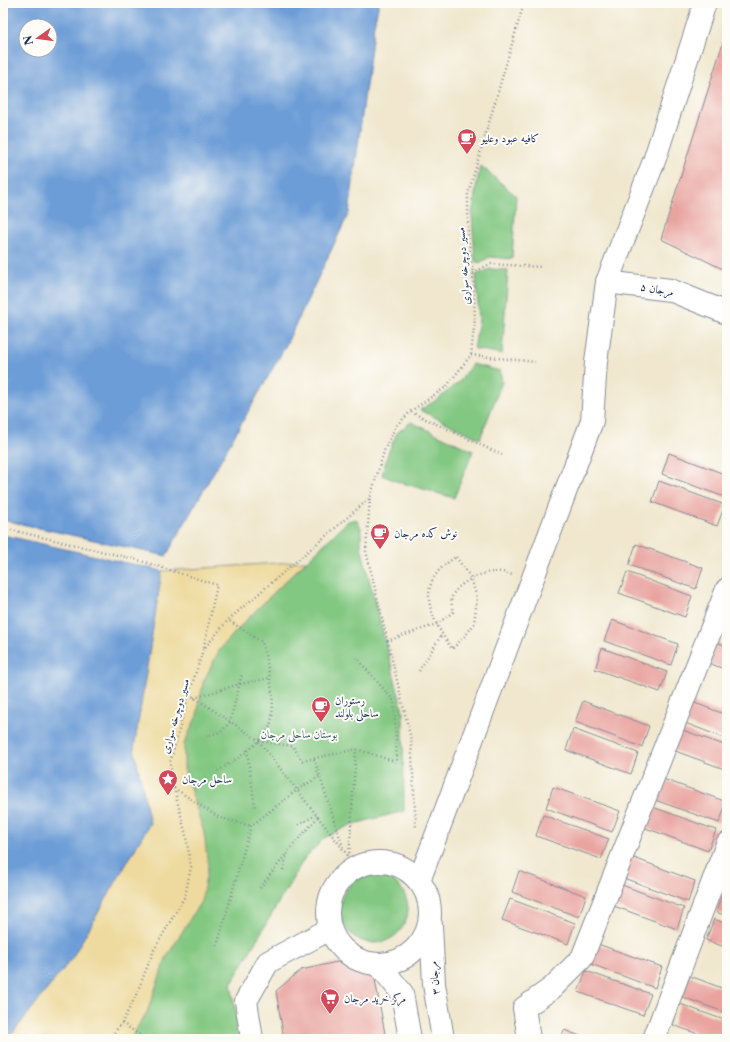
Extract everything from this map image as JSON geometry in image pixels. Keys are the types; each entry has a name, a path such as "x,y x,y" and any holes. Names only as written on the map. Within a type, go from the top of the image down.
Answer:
{"street":[{"path":"419,881 592,421 596,362 607,282 654,160 706,3"},
{"name":"مرجان ۵","path":"607,282 670,290 727,313"},
{"path":"529,1039 524,1008 552,988 582,958 726,595"},
{"path":"654,1039 727,844"},
{"path":"355,861 386,862 398,865 410,872 419,881 426,891 430,904 431,917 428,930 423,941 414,951 404,959 379,965 366,963 354,958 340,946 330,929 328,916 329,903 333,891 355,861"},
{"name":"مرجان ۳","path":"431,917 434,984 443,1039"},
{"path":"252,1039 246,1001 268,962 330,929"},
{"path":"379,965 402,993 410,1039"}],"path":[{"name":"مسیر دوچرخه سواری","path":"471,355 475,319 473,273 468,236 468,194 524,3"},
{"path":"473,273 490,264 542,267"},
{"path":"416,833 411,739 366,551 370,498 385,448 396,426 411,411 446,387 471,355 535,362"},
{"path":"411,411 502,455"},
{"name":"مسیر دوچرخه سواری","path":"109,1039 122,1023 136,995 154,950 185,896 191,868 186,836 174,788 170,763 202,650 228,620 370,498"},
{"path":"3,528 138,560 217,585 202,650"},
{"path":"456,557 471,578 478,598 474,624 466,636 452,649 437,624 430,611 428,594 433,579 445,564 456,557"},
{"path":"387,641 437,624 453,612 451,598 456,590 471,578 492,572 507,573 531,583"},
{"path":"218,771 259,742 268,731 271,717 272,700 270,678 262,642 228,620"},
{"path":"419,671 442,634"},
{"path":"259,742 293,746 302,761 356,749 397,762 394,701 355,656"},
{"path":"206,736 221,732 230,722 242,674"},
{"path":"194,698 240,684 270,678"},
{"path":"189,694 259,742 317,816 355,861"},
{"path":"355,861 356,749"},
{"path":"247,750 255,807"},
{"path":"314,759 344,849"},
{"path":"217,946 251,826 297,790 320,776"},
{"path":"174,788 218,817 251,826"},
{"path":"298,825 317,816"},
{"path":"260,888 317,816"},
{"path":"283,870 288,851"},
{"path":"122,1023 146,1039"}],"green space":[{"path":"481,166 516,196 512,259 490,257 479,263 475,261 472,215 477,181"},
{"path":"490,269 508,270 502,354 474,349 479,320 476,275"},
{"path":"472,364 500,371 502,382 480,439 420,410 438,399 460,381"},
{"path":"411,422 473,451 454,498 396,481 382,475 388,453 397,433"},
{"name":"بوستان ساحلی مرجان","path":"356,519 361,528 361,547 403,711 404,811 350,825 324,838 304,859 231,984 240,1039 130,1039 147,1012 166,958 201,901 204,833 184,770 184,744 197,715 203,682 220,649 247,619 348,521"},
{"path":"374,875 387,878 398,885 405,896 408,909 405,922 398,933 387,940 374,943 361,940 350,933 343,922 340,909 343,896 350,885 361,878"}],"sand":[{"name":"ساحل مرجان","path":"306,561 247,619 220,649 203,682 197,715 184,744 184,769 204,833 208,867 201,901 166,958 147,1012 130,1039 8,1039 72,958 150,823 134,749 162,571"}],"water":[{"path":"3,3 379,3 374,25 349,213 285,347 166,556 3,520"},
{"path":"3,535 162,571 134,749 150,823 72,958 8,1039 3,1039"}],"building":[{"path":"727,30 727,271 661,239"},
{"path":"669,453 727,475 727,498 662,474"},
{"path":"659,481 725,505 717,526 652,502"},
{"path":"636,544 703,568 696,589 629,565"},
{"path":"627,572 692,596 685,617 619,593"},
{"path":"727,614 727,638 713,633"},
{"path":"612,620 678,644 671,665 604,641"},
{"path":"711,640 727,646 727,670 703,661"},
{"path":"602,648 667,672 660,692 595,669"},
{"path":"684,699 727,715 727,739 677,720"},
{"path":"583,701 649,726 642,747 575,722"},
{"path":"674,727 727,746 727,770 667,748"},
{"path":"573,729 638,753 631,774 566,750"},
{"path":"660,778 727,802 719,823 652,799"},
{"path":"553,787 620,811 612,832 546,808"},
{"path":"650,806 716,830 708,851 643,827"},
{"path":"543,815 609,839 601,859 536,836"},
{"path":"629,856 695,881 688,902 621,877"},
{"path":"519,871 586,896 579,917 512,892"},
{"path":"619,884 684,908 677,929 611,905"},
{"path":"723,891 727,893 727,916 716,912"},
{"path":"510,899 575,923 568,944 502,920"},
{"path":"714,919 727,924 727,948 706,940"},
{"path":"595,943 662,967 655,988 588,963"},
{"name":"مرکز خرید مرجان","path":"337,962 373,969 386,1039 284,1039 276,991 301,970"},
{"path":"586,971 651,994 643,1015 578,992"},
{"path":"690,976 727,990 727,1013 682,997"},
{"path":"680,1004 727,1021 727,1039 712,1039 673,1025"},
{"path":"564,1030 588,1039 561,1039"}],"place":[{"name":"کافیه عبود وعلیو","path":"467,155"},
{"name":"نوش کده مرجان","path":"380,550"},
{"name":"رستوران ساحلی بلولند","path":"321,723"},
{"name":"ساحل مرجان","path":"168,796"},
{"name":"مرکز خرید مرجان","path":"330,1015"}]}
